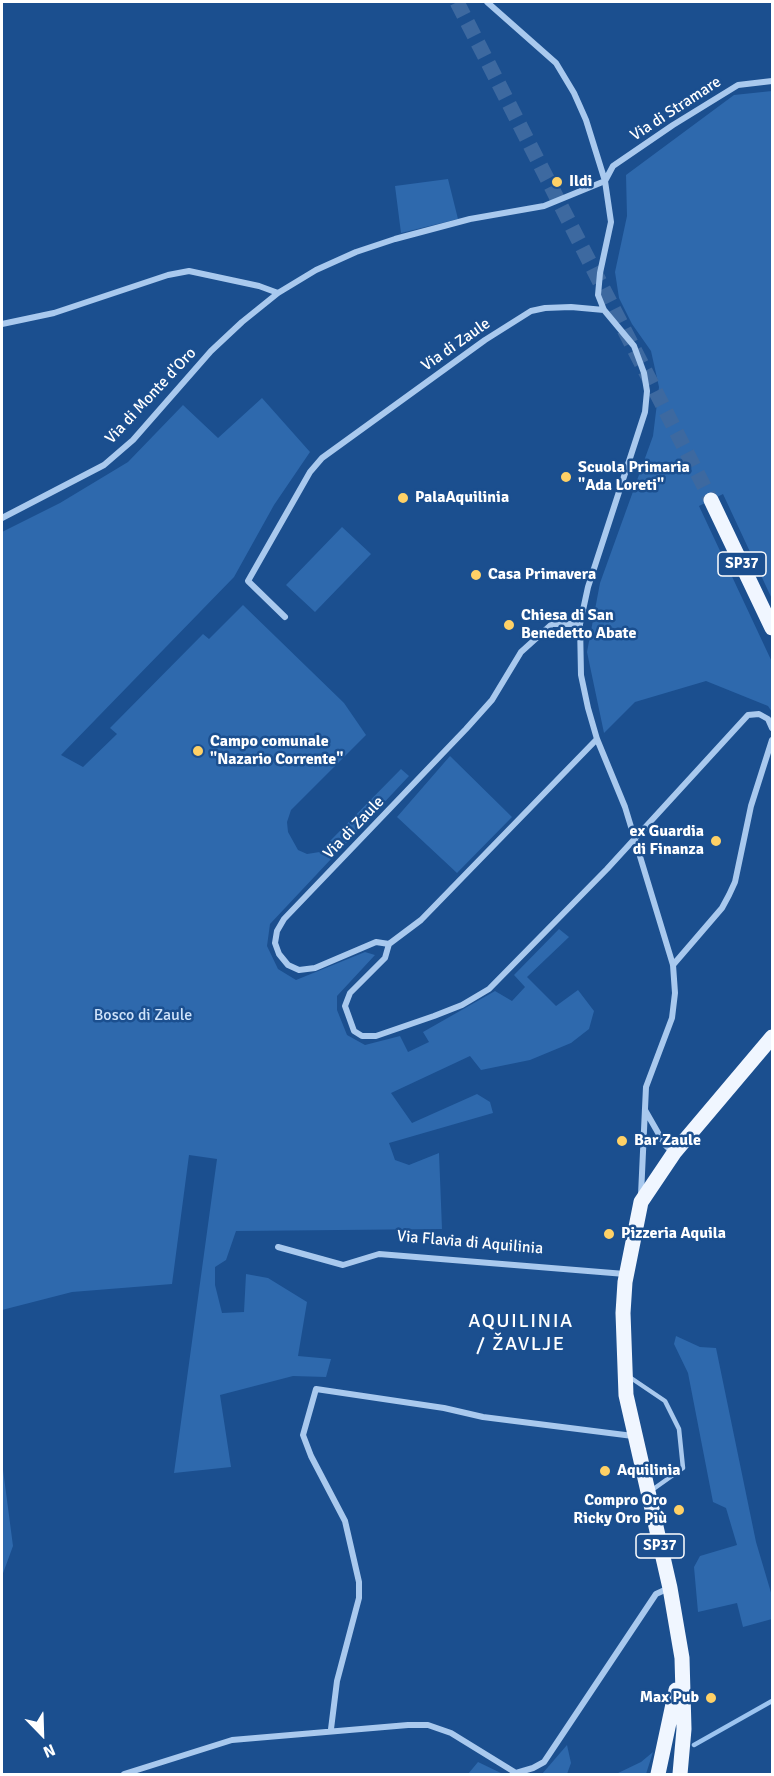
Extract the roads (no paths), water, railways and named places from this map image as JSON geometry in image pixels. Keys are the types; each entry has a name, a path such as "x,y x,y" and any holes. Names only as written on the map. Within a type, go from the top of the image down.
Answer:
{"main road":[{"name":"SP37","path":"711,500 772,628"},
{"name":"SP37","path":"680,1774 683,1758 682,1658 670,1588 633,1436 624,1375 623,1313 626,1274 641,1202 674,1153 772,1037"},
{"name":"SP37","path":"658,1774 673,1714 682,1658"}],"street":[{"path":"487,2 556,63 574,93 586,120 605,181 611,222 598,295 604,310 634,346 644,373 647,391 645,412 588,587 580,624 581,675 597,739 634,837 673,965 675,993 672,1018 646,1088 641,1202"},
{"name":"Via di Stramare","path":"605,181 613,166 738,85 772,81"},
{"name":"Via di Monte d'Oro","path":"2,518 104,465 133,440 211,351 278,293 316,270 356,252 470,219 544,206 605,181"},
{"path":"2,324 54,313 168,275 189,271 259,286 278,293"},
{"name":"Via di Zaule","path":"285,617 248,580 310,472 322,458 485,340 531,311 571,307 604,310"},
{"name":"Via di Zaule","path":"389,944 376,942 315,968 299,970 288,965 279,954 275,943 276,931 284,919 492,700 521,652 552,624 580,624"},
{"name":"Via di Zaule","path":"597,739 421,920 389,944 385,958 350,993 345,1006 354,1031 362,1036 376,1036 462,1005 489,989 748,715 759,714 768,719 772,728"},
{"path":"673,965 722,908 735,882 751,806 772,740"},
{"path":"645,1109 665,1145 674,1153"},
{"name":"Via Flavia di Aquilinia","path":"278,1247 343,1265 379,1254 626,1274"},
{"path":"331,1729 337,1681 359,1598 359,1582 345,1521 311,1456 303,1435 315,1389 444,1408 494,1418 633,1436"},
{"path":"124,1774 232,1740 331,1729 428,1725 451,1733 516,1773 533,1768 548,1755 656,1594 670,1588"}],"lane":[{"path":"624,1375 665,1401 679,1429 683,1468 647,1493"}],"waterway":[{"path":"694,1745 772,1701"}],"tunnel":[{"path":"457,2 711,500"}],"place":[{"name":"Ildi","path":"557,182"},
{"name":"Scuola Primaria \"Ada Loreti\"","path":"566,477"},
{"name":"PalaAquilinia","path":"403,498"},
{"name":"Casa Primavera","path":"476,575"},
{"name":"Chiesa di San Benedetto Abate","path":"509,625"},
{"name":"Campo comunale \"Nazario Corrente\"","path":"198,751"},
{"name":"ex Guardia di Finanza","path":"716,841"},
{"name":"Bar Zaule","path":"622,1141"},
{"name":"Pizzeria Aquila","path":"609,1234"},
{"name":"Aquilinia","path":"605,1471"},
{"name":"Compro Oro Ricky Oro Più","path":"679,1510"},
{"name":"Max Pub","path":"711,1698"}],"district":[{"name":"AQUILINIA / ŽAVLJE","path":"521,1334"}],"park label":[{"name":"Bosco di Zaule","path":"143,1016"}]}
